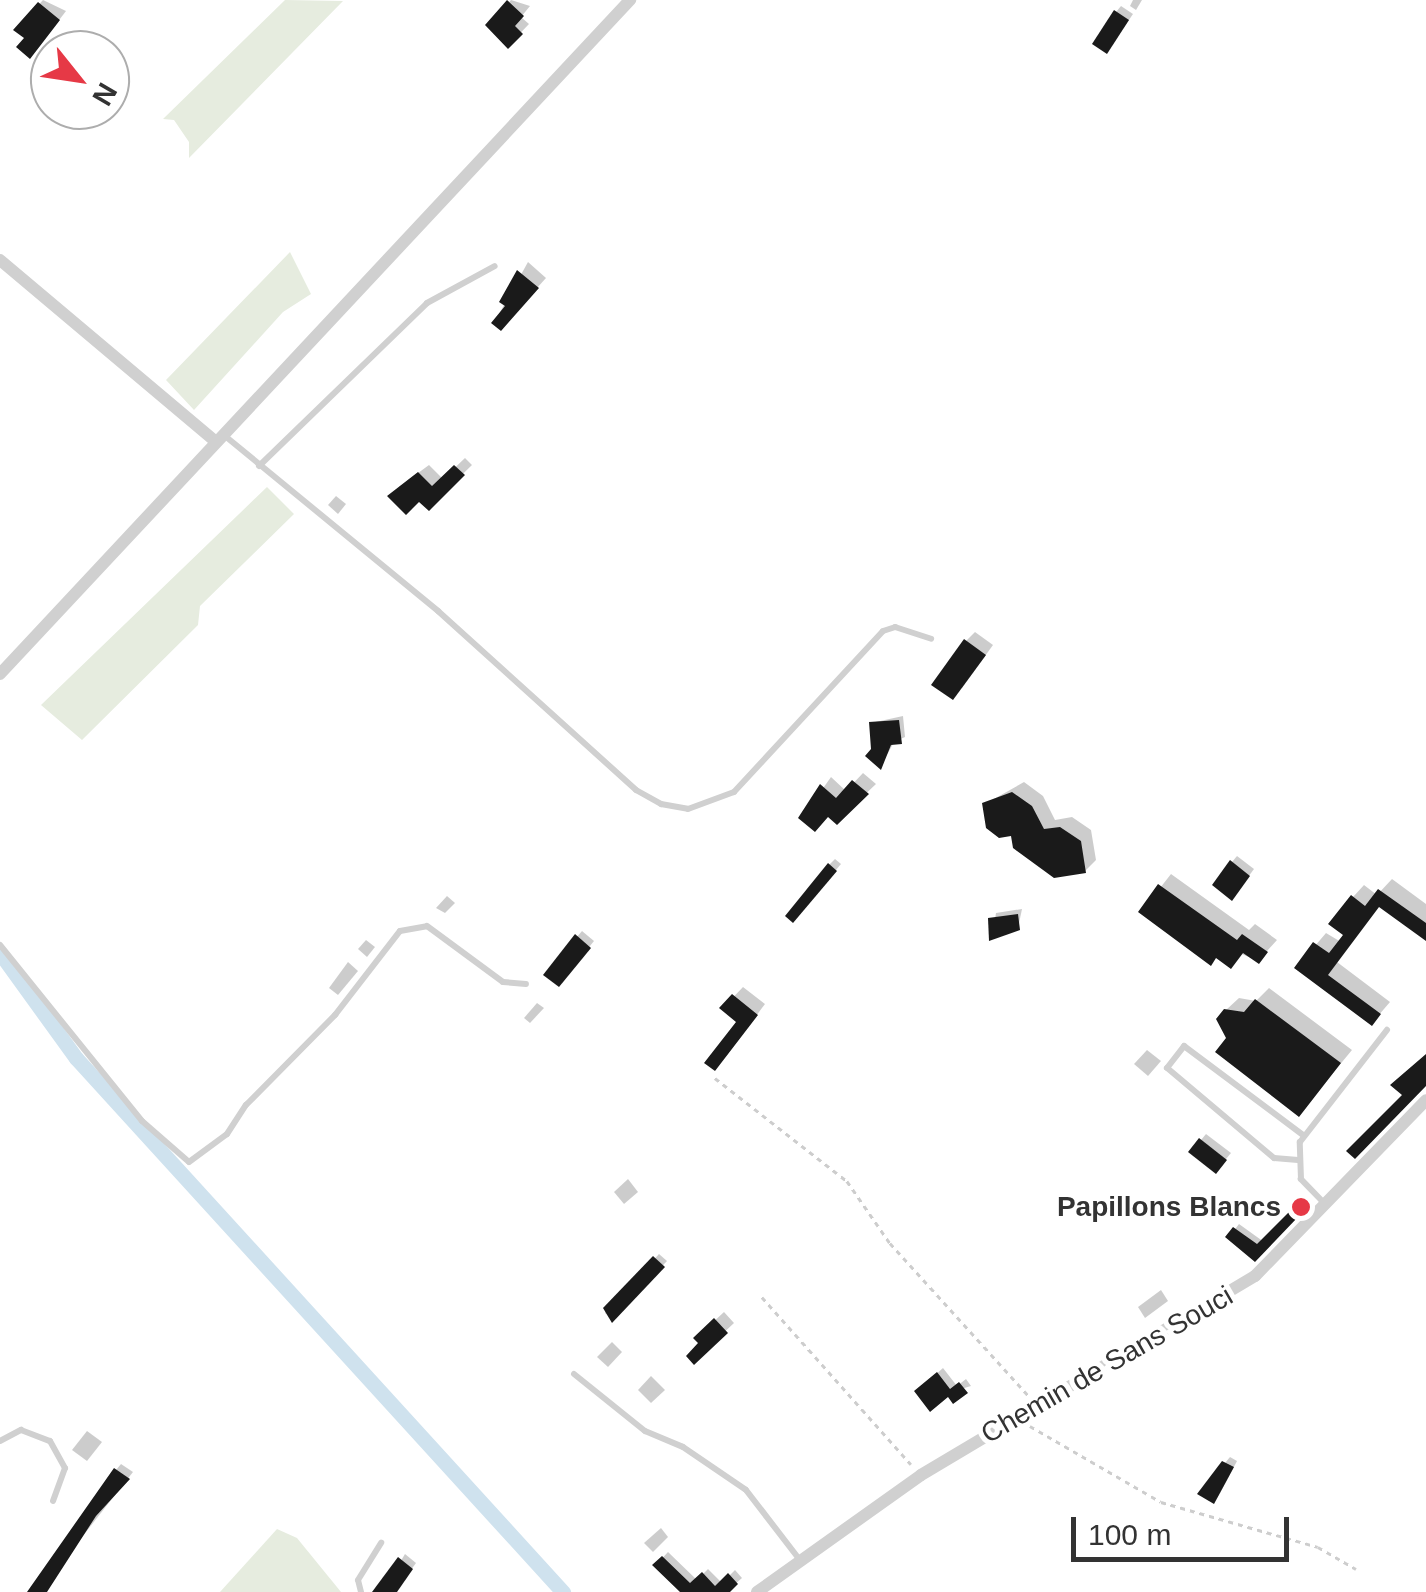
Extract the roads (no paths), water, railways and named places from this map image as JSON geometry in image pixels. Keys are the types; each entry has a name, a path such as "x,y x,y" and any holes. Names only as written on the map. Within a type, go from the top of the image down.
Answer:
{"street":[{"path":"0,674 630,0"},
{"path":"0,260 218,438"},
{"name":"Chemin de Sans Souci","path":"757,1592 921,1475 1217,1304 1255,1276 1426,1100"}],"lane":[{"path":"259,466 427,303 494,266"},
{"path":"218,438 259,466 438,611 636,790 661,804 688,809 734,792 884,631 894,627 931,639"},
{"path":"0,946 142,1122 189,1162 227,1134 246,1104 336,1015 400,930 426,926 503,982 526,984"},
{"path":"1326,1205 1301,1179 1298,1160 1303,1135 1387,1030"},
{"path":"1298,1160 1274,1158 1167,1068 1184,1046 1303,1135"},
{"path":"574,1374 645,1431 683,1447 746,1490 801,1561"},
{"path":"0,1441 21,1430 50,1442 65,1468 53,1501"},
{"path":"361,1592 358,1580 382,1544"}],"waterway":[{"path":"0,953 76,1058 563,1592"}],"place":[{"name":"Papillons Blancs","path":"1301,1207"}]}
